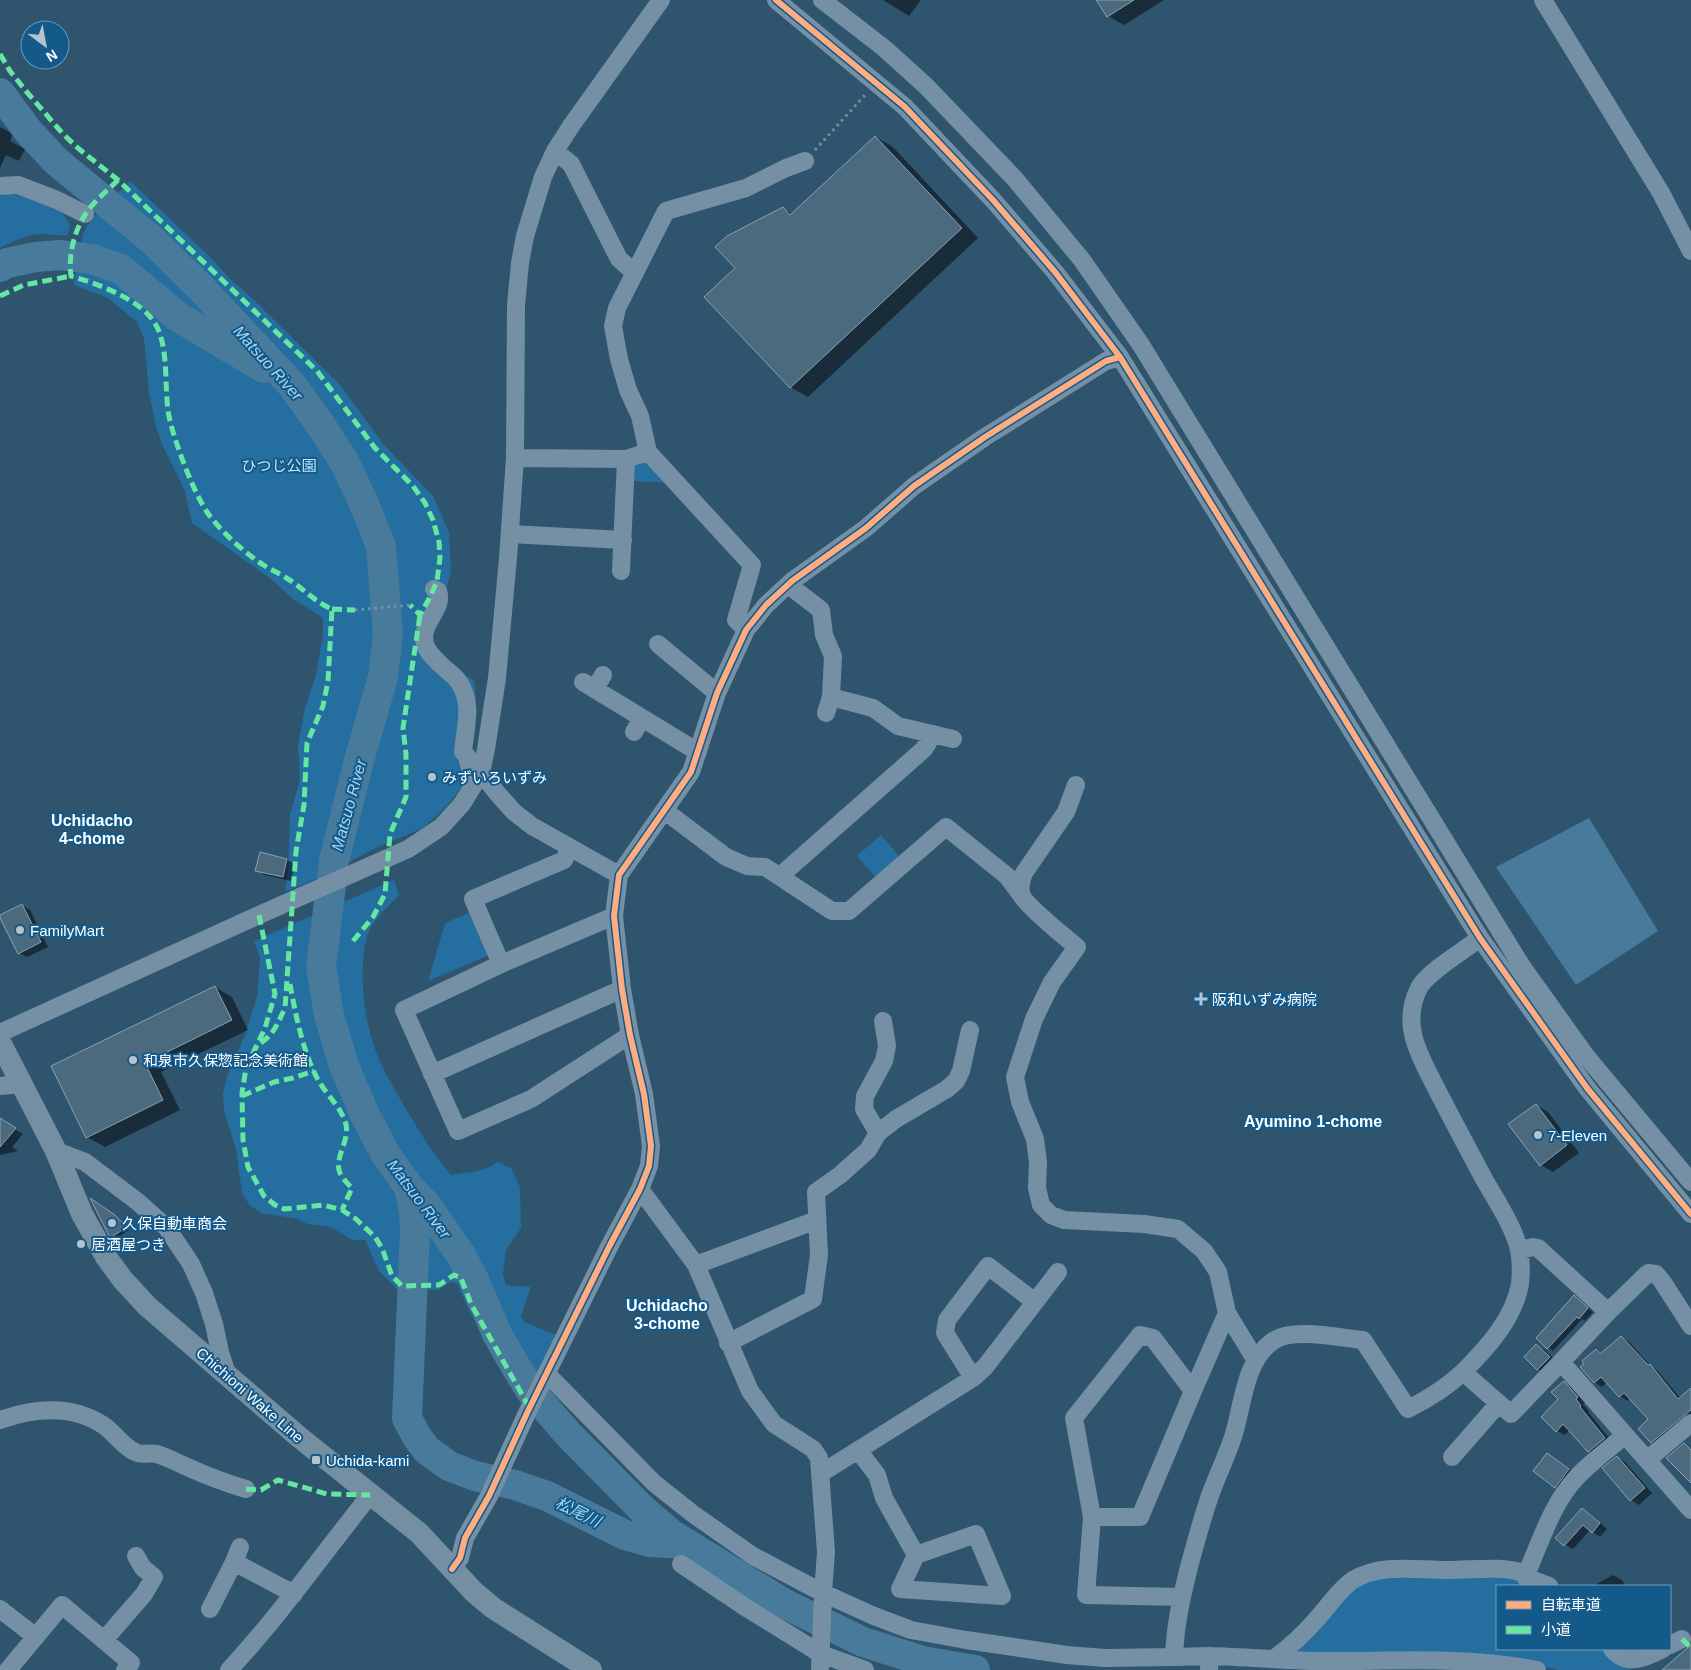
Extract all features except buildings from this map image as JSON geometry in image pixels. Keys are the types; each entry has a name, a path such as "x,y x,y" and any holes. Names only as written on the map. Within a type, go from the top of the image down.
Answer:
{"main road":[{"name":"Chichioni Wake Line","path":"0,1042 56,1151 82,1214 106,1257 146,1306 299,1437 419,1533 433,1546 452,1569 493,1608 591,1670"}],"street":[{"path":"0,1033 408,849 441,827 462,804 481,772 497,678 515,458 516,305 525,236 543,177 555,151 576,118 661,0"},
{"path":"776,0 905,107 999,207 1055,272 1120,357 1480,938 1587,1088 1691,1214"},
{"path":"822,0 884,48 926,86 1015,179 1082,260 1141,345 1521,965 1586,1056 1691,1182"},
{"path":"1543,0 1661,193 1691,251"},
{"path":"555,151 571,164 619,259 635,273"},
{"path":"746,630 736,620 752,565 648,452 640,416 628,390 619,360 613,326 617,308 666,211 746,188 786,168 805,161"},
{"path":"0,186 18,185 57,200 85,214"},
{"path":"452,1569 460,1558 465,1538 489,1496 527,1413 546,1378 610,1245 640,1189 649,1166 651,1146 644,1094 630,1035 622,989 614,916 618,875 691,772 717,693 746,630 766,605 792,581 866,528 914,486 1106,361 1120,357"},
{"path":"515,458 626,459 648,452"},
{"path":"621,571 626,459"},
{"path":"510,534 623,540"},
{"path":"792,581 795,590 821,610 824,635 839,656 829,705 873,708 898,726 952,739"},
{"path":"434,589 438,591 439,603 425,627 425,647 458,680 465,693 468,709 463,752 467,756 468,765 481,772 497,794 514,812 532,826 618,875"},
{"path":"658,644 717,693"},
{"path":"593,682 638,725 698,752"},
{"path":"780,876 924,749 933,734"},
{"path":"1022,896 1020,884 1024,873 1066,812 1076,786"},
{"path":"665,811 726,857 748,866 766,867 832,911 849,911 946,827 1007,876 1030,905 1077,947 1052,982 1034,1019 1015,1077 1020,1102 1035,1139 1038,1162 1037,1188 1041,1205 1051,1215 1064,1220 1144,1224 1178,1229 1204,1251 1218,1272 1227,1313 1256,1359"},
{"path":"501,964 473,899 564,860 570,848"},
{"path":"614,916 501,964 404,1010 458,1131 531,1099 630,1035"},
{"path":"1174,1657 1175,1629 1198,1533 1233,1438 1250,1374 1256,1359 1270,1343 1286,1335 1302,1334 1363,1340 1408,1409 1449,1385 1463,1372 1494,1337 1508,1316 1520,1284 1519,1250 1496,1199 1416,1048 1411,1024 1414,1002 1420,987 1434,972 1480,938"},
{"path":"432,1074 622,989"},
{"path":"878,1133 864,1108 865,1096 884,1061 887,1046 883,1021"},
{"path":"728,1343 813,1299 819,1255 816,1192 840,1175 868,1150 878,1133 896,1119 947,1089 956,1081 962,1071 970,1030"},
{"path":"0,1086 22,1084"},
{"path":"56,1151 85,1162 138,1202 167,1228 191,1264 204,1293 214,1324 226,1374"},
{"path":"640,1189 696,1265 750,1391 774,1424 813,1449 819,1458 826,1552 821,1656"},
{"path":"696,1265 817,1220"},
{"path":"1519,1250 1533,1247 1538,1248 1608,1312"},
{"path":"973,1378 945,1333 947,1320 988,1266 1035,1302"},
{"path":"820,1474 973,1378 985,1367 1058,1272"},
{"path":"1463,1372 1511,1414 1608,1312 1648,1273 1656,1274 1662,1281 1691,1326"},
{"path":"1092,1517 1140,1517 1227,1313"},
{"path":"1182,1598 1086,1595 1092,1517 1074,1418 1140,1335 1153,1338 1193,1390"},
{"path":"1561,1362 1691,1510"},
{"path":"546,1378 654,1483 685,1508 752,1556 823,1598 911,1630 1067,1662 1105,1658 1174,1657 1209,1665 1275,1658 1311,1661 1478,1661 1537,1670"},
{"path":"1452,1457 1499,1403"},
{"path":"0,1420 15,1415 49,1409 63,1410 103,1425 129,1450 138,1454 156,1453 221,1482 246,1489"},
{"path":"1647,1460 1691,1423"},
{"path":"1526,1575 1560,1501 1575,1479 1625,1435"},
{"path":"858,1450 876,1475 884,1498 916,1555"},
{"path":"229,1670 253,1645 370,1495"},
{"path":"976,1534 1002,1596 900,1589 916,1555 976,1534"},
{"path":"210,1609 237,1555 294,1594"},
{"path":"104,1640 144,1594 154,1577 143,1568 136,1556"},
{"path":"681,1564 821,1656 865,1670"},
{"path":"1275,1658 1301,1636 1328,1604 1352,1581 1363,1575 1381,1570 1496,1568 1515,1570 1547,1585"},
{"path":"8,1670 62,1605 131,1663 125,1670"},
{"path":"0,1609 36,1637"},
{"path":"1613,1650 1624,1659 1636,1660 1661,1650"}],"path":[{"path":"805,161 869,90"},
{"path":"354,610 410,604"}],"green space":[{"name":"ひつじ公園","path":"130,181 341,386 384,445 433,496 449,533 451,571 430,639 449,663 474,681 476,698 473,734 469,749 475,765 469,777 448,805 423,828 378,847 316,879 285,892 288,873 290,815 300,779 298,746 305,708 316,675 323,634 323,618 293,599 271,579 192,523 185,491 162,444 156,427 149,393 144,339 137,322 108,298 74,285 83,233 92,218"},
{"path":"10,194 31,198 61,211 70,225 68,235 39,234 19,239 0,248 0,195"},
{"path":"643,458 671,483 632,481 634,463"},
{"path":"881,835 900,857 876,878 857,856"},
{"path":"394,880 399,895 379,916 371,928 366,941 363,986 370,1034 380,1061 393,1087 428,1145 451,1175 482,1170 498,1162 511,1168 520,1187 521,1228 506,1250 503,1274 506,1285 531,1287 521,1316 524,1322 560,1337 527,1413 467,1306 457,1283 451,1282 438,1290 398,1290 379,1271 365,1240 352,1240 331,1227 307,1224 295,1218 264,1214 250,1206 242,1193 236,1149 224,1111 223,1094 227,1076 245,1035 257,996 260,958 254,941"},
{"path":"473,911 492,954 428,981 445,923"},
{"path":"1497,1574 1536,1585 1496,1585 1496,1650 1607,1650 1624,1666 1632,1670 1559,1670 1506,1659 1295,1654 1318,1623 1366,1579"}],"shaded area":[{"path":"1589,818 1658,931 1576,985 1496,867"}],"waterway":[{"name":"Matsuo River","path":"0,93 28,131 56,161 152,240 199,286 292,385 345,463 365,506 381,546 388,635 383,677 360,757 334,861 321,967 329,1015 343,1063 364,1113 386,1155 409,1187 427,1206 461,1255 475,1282 497,1334 530,1390 569,1435 643,1510 671,1534 785,1604 863,1642 923,1661 975,1670"},
{"path":"0,267 7,263 36,257 60,255 92,259 121,269 178,317 264,368"},
{"name":"松尾川","path":"409,1187 414,1212 415,1231 407,1418 417,1437 427,1450 449,1466 475,1476 515,1485 547,1496 625,1535 650,1542 687,1544"}],"marked path":[{"path":"0,54 10,71 63,134 118,180 317,371 375,448 413,486 425,503 433,520 439,542 440,558 437,581 420,615 410,605"},
{"path":"118,180 88,210 81,221 71,253 71,276 107,289 131,301 151,317 157,327 164,349 170,421 191,480 212,519 234,542 250,555 294,583 320,603 332,609 328,681 323,706 307,743 304,805 296,851 285,1008 271,1034 257,1045"},
{"path":"0,296 24,285 71,276"},
{"path":"332,609 355,610"},
{"path":"353,941 373,917 385,894 390,834 406,797 406,754 403,728 420,615"},
{"path":"259,915 275,994 265,1028 246,1068 242,1093 243,1140 248,1167 264,1196 275,1205 284,1209 323,1205 342,1210 356,1219 375,1237 382,1248 392,1276 402,1286 439,1285 454,1275 461,1278 471,1304 528,1405"},
{"path":"290,984 297,1021 309,1061 320,1083 343,1116 347,1128 338,1167 340,1173 352,1188 342,1210"},
{"path":"242,1096 274,1082 314,1071"},
{"path":"246,1489 261,1490 278,1480 327,1494 370,1495"},
{"path":"1682,1639 1691,1648"}],"cycle path":[{"path":"776,0 905,107 993,200 1055,272 1120,357 1480,938 1587,1088 1691,1214"},
{"path":"452,1569 460,1558 465,1538 489,1496 527,1413 610,1245 640,1189 649,1166 651,1146 644,1094 630,1035 622,989 614,916 619,875 691,772 717,693 746,630 766,605 792,581 866,528 914,486 985,437 1106,361 1120,357"}],"place":[{"name":"みずいろいずみ","path":"432,777"},
{"name":"FamilyMart","path":"20,930"},
{"name":"阪和いずみ病院","path":"1201,999"},
{"name":"和泉市久保惣記念美術館","path":"133,1060"},
{"name":"7-Eleven","path":"1538,1135"},
{"name":"久保自動車商会","path":"112,1223"},
{"name":"居酒屋つき","path":"81,1244"},
{"name":"Uchida-kami","path":"316,1460"}],"district":[{"name":"Uchidacho 4-chome","path":"92,829"},
{"name":"Ayumino 1-chome","path":"1313,1121"},
{"name":"Uchidacho 3-chome","path":"667,1314"}]}
